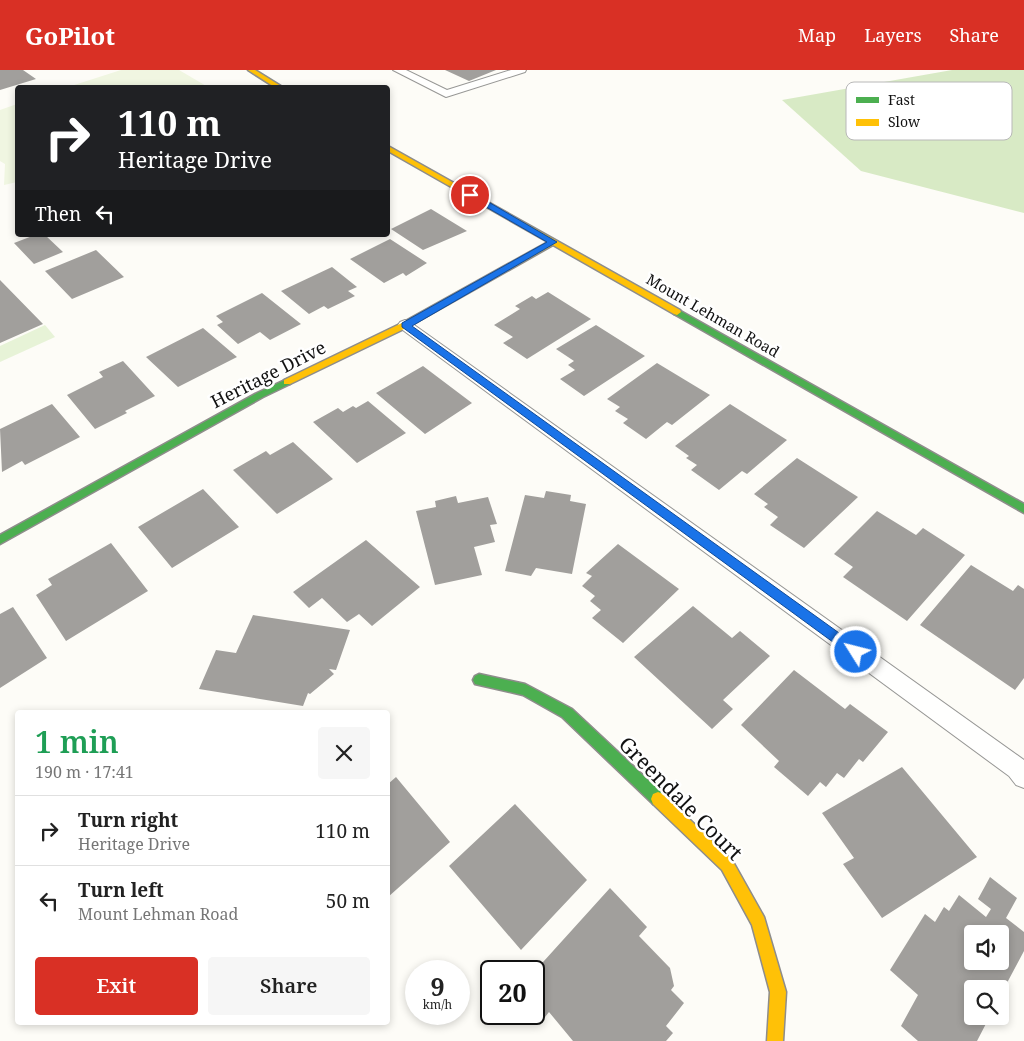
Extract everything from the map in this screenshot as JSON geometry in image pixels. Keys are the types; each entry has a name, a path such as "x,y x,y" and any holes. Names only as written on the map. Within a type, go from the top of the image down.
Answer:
{"main road":[{"path":"251,70 276,85"},
{"name":"Mount Lehman Road","path":"390,149 1024,509"},
{"name":"Heritage Drive","path":"0,540 260,395 406,325 553,242"},
{"name":"Greendale Court","path":"479,680 525,690 567,713 727,866 759,922 778,992 775,1041"}],"lane":[{"path":"398,70 446,94 521,70"},
{"path":"406,325 1017,768 1024,777"}],"green space":[{"path":"121,70 179,70 205,85 74,85"},
{"path":"952,70 1024,70 1024,213 861,171 782,100 846,89 846,140 1012,140 1012,82 884,82"},
{"path":"15,105 15,182 4,185 5,164 0,161 0,110"},
{"path":"45,325 55,337 0,362 0,346"}],"building":[{"path":"0,70 23,70 36,79 15,85 0,90"},
{"path":"445,70 496,70 469,81"},
{"path":"431,209 467,231 423,250 391,229"},
{"path":"30,237 47,237 63,252 34,264 14,243"},
{"path":"390,239 427,263 406,276 403,273 384,283 350,259"},
{"path":"96,250 124,277 72,299 45,271"},
{"path":"332,267 357,287 348,291 355,296 328,309 324,306 309,314 281,291"},
{"path":"0,280 43,324 0,343"},
{"path":"548,292 591,319 527,359 503,343 513,337 494,325 520,309 515,306 532,296 536,299"},
{"path":"262,293 301,324 270,340 260,332 238,344 217,325 223,322 216,316"},
{"path":"596,325 645,356 584,396 560,379 575,370 568,365 574,361 556,349"},
{"path":"203,328 237,357 178,387 146,357"},
{"path":"123,361 155,396 95,429 67,395 103,377 99,372"},
{"path":"657,363 710,395 672,425 667,422 646,439 623,423 628,419 615,411 620,407 607,399"},
{"path":"423,366 472,403 425,434 376,393"},
{"path":"368,401 406,433 357,463 313,422 338,408 343,412 353,406 356,408"},
{"path":"52,404 80,437 25,465 22,461 2,472 0,429"},
{"path":"730,404 787,440 747,474 742,471 719,490 691,470 697,465 686,458 689,456 675,446"},
{"path":"293,442 333,479 277,514 233,470 266,451 270,455"},
{"path":"797,458 858,497 804,548 770,525 778,517 764,507 768,504 754,494"},
{"path":"203,489 239,527 172,568 138,527"},
{"path":"546,491 571,495 570,501 586,504 572,574 536,568 531,576 505,571 525,495 544,498"},
{"path":"456,496 458,503 488,497 497,524 490,525 495,542 474,547 482,575 435,585 416,511 436,507 435,501"},
{"path":"877,511 916,535 923,528 965,555 907,621 843,577 853,567 834,554"},
{"path":"366,540 420,587 372,626 359,614 347,622 322,598 309,608 293,592"},
{"path":"111,543 148,591 66,641 36,595 52,585 48,579"},
{"path":"618,544 679,589 623,643 592,618 601,610 590,601 595,596 582,586 592,576 586,573"},
{"path":"971,565 1013,591 1018,585 1024,589 1024,678 1015,690 920,625"},
{"path":"693,606 732,638 740,631 770,656 723,700 733,709 712,729 634,657"},
{"path":"13,607 47,658 0,688 0,614"},
{"path":"253,615 350,630 336,670 329,669 334,674 310,694 308,693 303,706 199,689 216,650 236,653"},
{"path":"794,670 845,709 850,704 888,732 863,762 859,759 844,778 837,773 826,787 820,782 808,796 774,767 779,761 741,725"},
{"path":"902,767 977,857 882,918 843,864 854,858 822,813"},
{"path":"396,777 450,842 390,895 390,782"},
{"path":"515,804 587,880 521,950 449,866"},
{"path":"990,877 1017,898 1006,918 1024,932 1024,951 1009,980 964,980 964,1025 985,1025 977,1041 918,1041 901,1026 918,995 890,970 925,914 935,922 944,907 949,911 959,895 986,917 991,909 978,899"},
{"path":"610,888 647,927 639,936 670,968 674,986 671,990 684,1003 666,1026 673,1033 666,1041 573,1041 549,1012 545,1017 545,960"}],"traffic: fast":[{"path":"677,312 1024,509"},
{"path":"0,540 260,395 287,382"},
{"path":"479,680 525,690 567,713 658,799"}],"traffic: slow":[{"path":"251,70 276,85"},
{"path":"390,149 677,312"},
{"path":"287,382 405,325 553,242"},
{"path":"658,799 727,865 759,922 778,992 775,1041"}],"route":[{"path":"470,195 553,242 406,325 856,652"}]}
